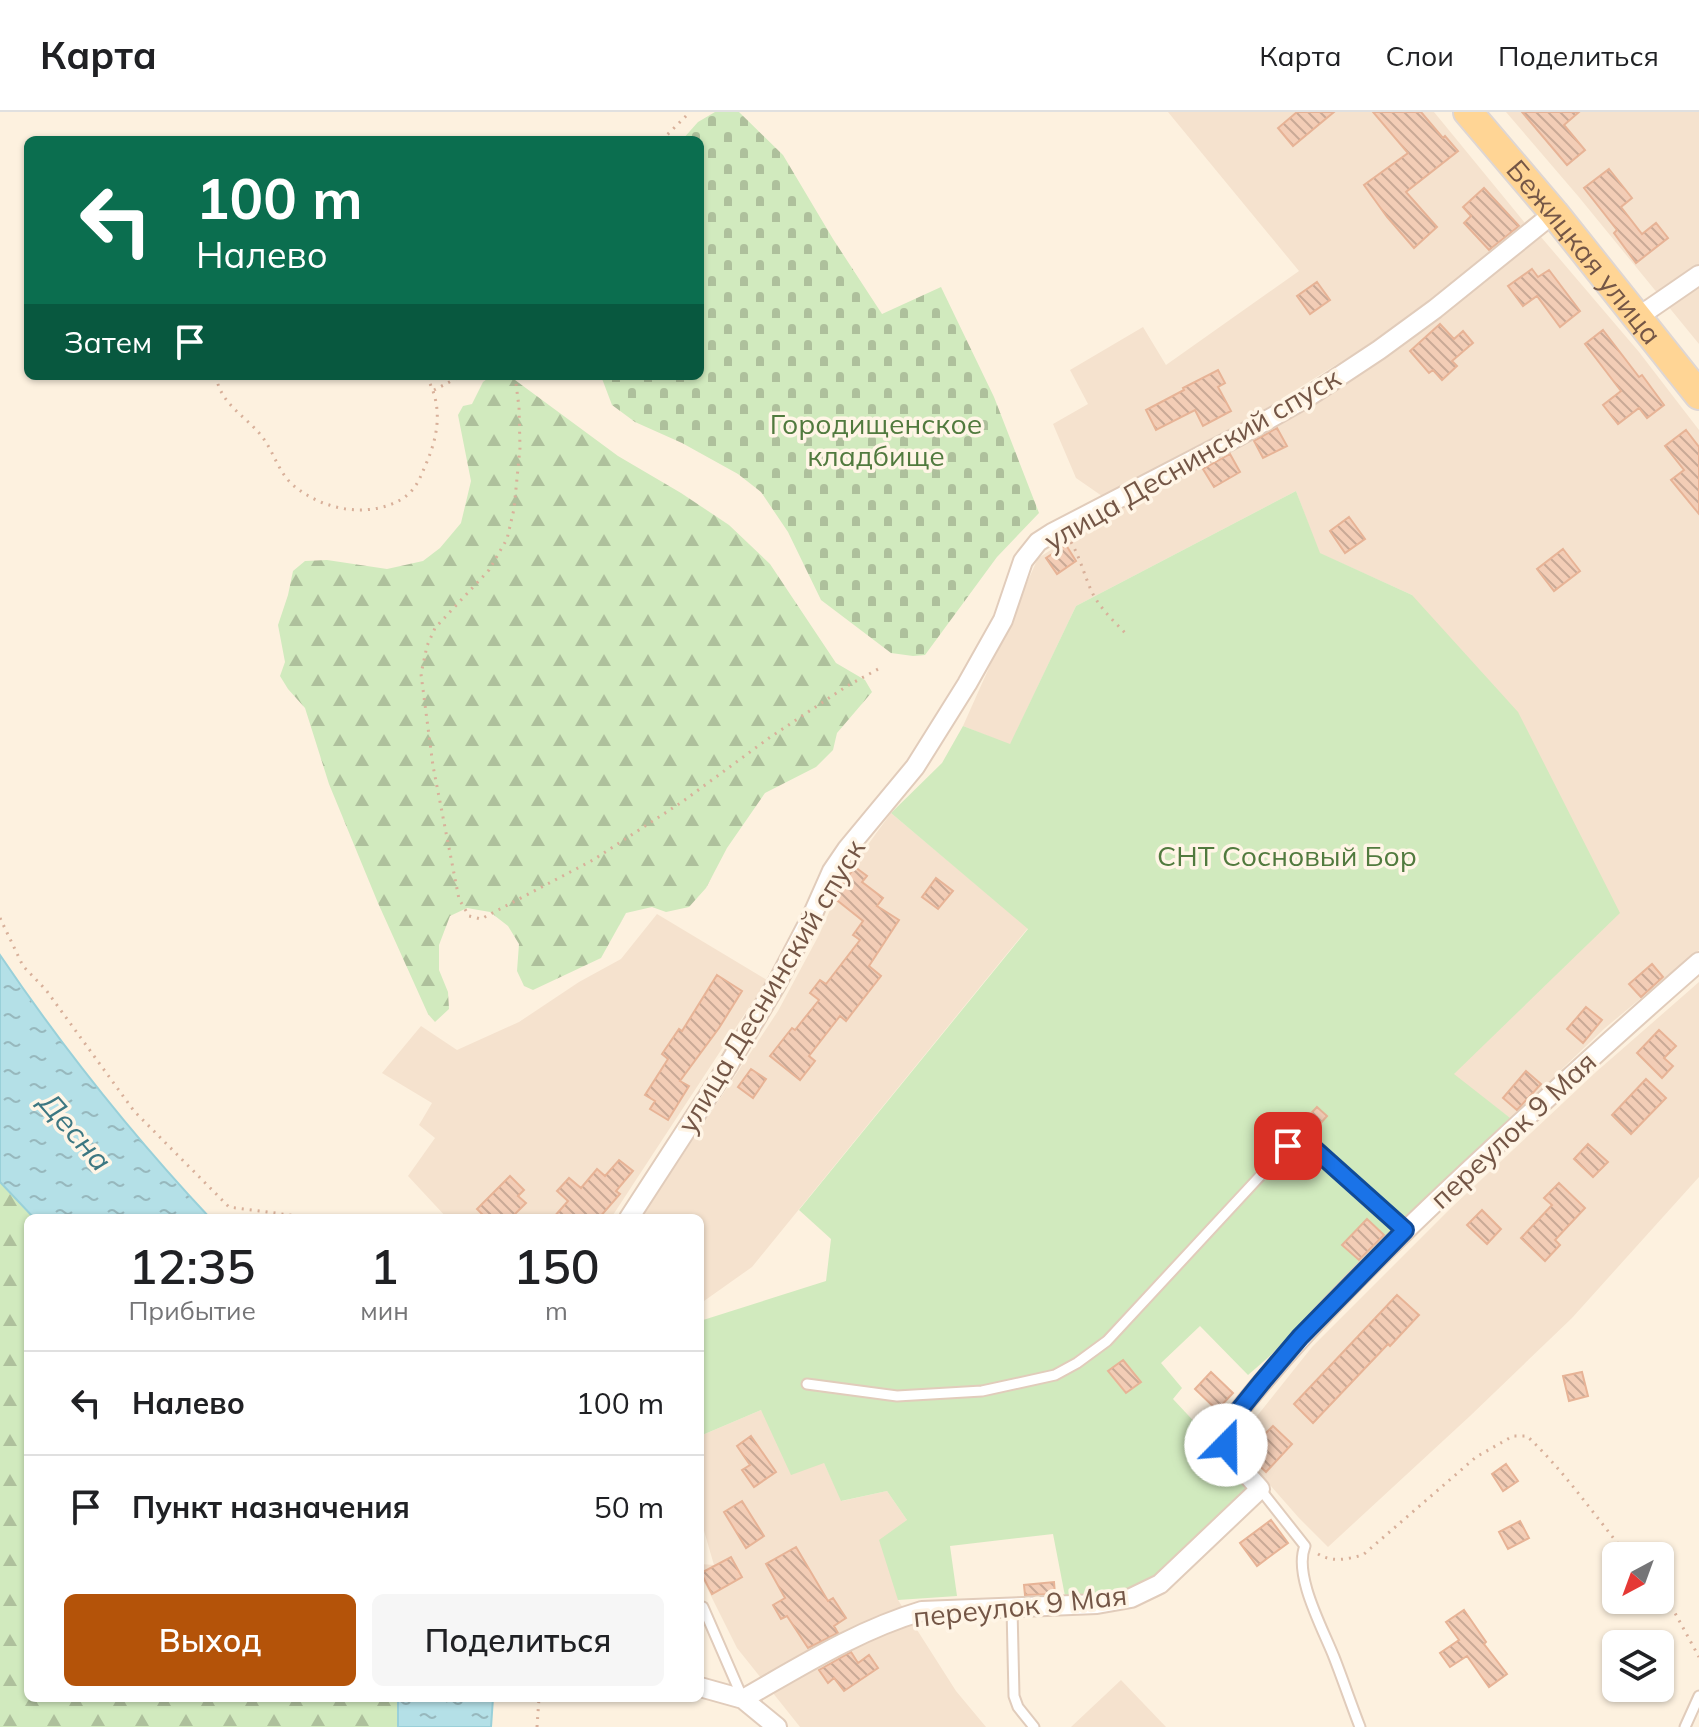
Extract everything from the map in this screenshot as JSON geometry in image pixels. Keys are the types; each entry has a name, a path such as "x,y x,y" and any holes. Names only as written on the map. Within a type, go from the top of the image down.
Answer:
{"main road":[{"name":"Бежицкая улица","path":"1468,112 1554,213 1699,395"}],"street":[{"name":"улица Деснинский спуск","path":"632,1214 742,1043 812,916 832,871 915,767 967,684 1003,620 1023,561 1038,542 1308,397 1435,309 1554,213"},
{"path":"1638,317 1699,275"},
{"name":"переулок 9 Мая","path":"743,1699 825,1652 895,1619 922,1611 1097,1604 1131,1598 1160,1584 1260,1489 1232,1456 1225,1435 1232,1419 1300,1337 1405,1230 1612,1038 1699,962"},
{"path":"704,1688 743,1699 777,1727"}],"lane":[{"path":"807,1384 897,1396 982,1391 1055,1375 1107,1341 1288,1146 1301,1143 1310,1145 1405,1230"},
{"path":"1260,1489 1305,1546 1301,1554 1313,1609 1334,1655 1360,1727"},
{"path":"1012,1608 1014,1696 1018,1707 1034,1727"},
{"path":"704,1609 743,1699"},
{"path":"1685,1727 1699,1696"}],"path":[{"path":"666,136 690,112"},
{"path":"217,380 218,390 263,439 292,484 323,503 341,509 368,510 404,498 416,487 432,452 437,430 434,390 428,380"},
{"path":"434,390 453,380"},
{"path":"516,380 520,448 514,509 507,539 489,570 435,628 427,646 421,674 433,766 456,884 459,899 469,916 481,919 593,860 682,802 769,738 847,686 882,667"},
{"path":"1063,528 1081,560 1096,599 1128,636"},
{"path":"0,918 23,966 46,990 134,1111 229,1207 282,1214"},
{"path":"1305,1546 1323,1557 1340,1560 1363,1555 1476,1457 1513,1436 1527,1436 1566,1476 1617,1542"},
{"path":"1674,1612 1699,1657"},
{"path":"537,1727 539,1702"}],"shaded area":[{"path":"1168,112 1434,112 1525,223 1491,255 1413,317 1257,414 1102,496 1076,478 1053,424 1088,404 1070,370 1143,327 1166,365 1299,271"},
{"path":"1506,112 1699,112 1699,344 1578,196"},
{"path":"1541,237 1639,352 1699,430 1699,950 1605,1028 1514,1121 1453,1075 1412,595 1319,553 1296,491 1076,606 1010,745 963,726 1038,558 1107,515 1245,443 1399,344"},
{"path":"891,813 1028,928 752,1267 704,1301 704,1214 644,1214 778,1011 819,935 845,876"},
{"path":"657,914 767,980 614,1214 443,1214 408,1176 435,1138 419,1125 432,1103 382,1073 421,1026 457,1050 519,1022 579,982 621,959"},
{"path":"1699,982 1699,1177 1572,1318 1328,1547 1249,1461 1241,1436 1312,1347 1452,1207 1596,1072"},
{"path":"761,1410 824,1463 842,1501 887,1491 907,1520 898,1600 956,1691 986,1727 800,1727 737,1648 704,1582 704,1564 714,1565 704,1531 704,1434"},
{"path":"1121,1680 1166,1727 1071,1727"}],"green space":[{"name":"Городищенское кладбище","path":"715,112 739,112 783,155 882,314 941,287 994,397 1039,513 997,557 925,655 891,653 821,600 788,532 761,492 738,474 682,443 635,422 612,405 603,380 704,380 704,136 686,136 698,122"},
{"path":"515,380 618,456 729,525 770,564 836,663 865,680 872,692 837,733 833,750 816,767 765,793 727,848 706,888 689,907 666,912 652,907 626,913 601,958 533,990 524,986 517,971 519,944 508,926 490,912 467,908 450,916 439,945 439,970 448,992 449,1009 435,1022 428,1014 378,903 329,784 305,708 280,676 285,662 278,625 293,571 305,561 327,560 387,569 423,561 440,548 461,523 471,481 458,415 463,406 472,404 483,382"},
{"name":"СНТ Сосновый Бор","path":"1296,491 1320,553 1412,595 1518,712 1620,913 1454,1074 1514,1121 1344,1280 1248,1375 1200,1326 1161,1363 1182,1388 1173,1399 1216,1445 1248,1489 1158,1574 1124,1590 1065,1596 1053,1534 950,1546 957,1596 898,1600 879,1540 907,1520 887,1491 841,1501 824,1463 791,1475 761,1410 704,1434 704,1320 826,1281 831,1239 799,1210 1028,929 891,813 942,763 963,726 1010,744 1076,606"},
{"path":"0,1182 30,1214 24,1214 24,1702 398,1702 398,1727 0,1727"}],"water":[{"name":"Десна","path":"0,955 100,1091 206,1214 30,1214 0,1182"},
{"path":"398,1702 493,1702 491,1727 398,1727"}],"building":[{"path":"1297,112 1334,112 1293,146 1278,128"},
{"path":"1373,112 1421,112 1458,151 1406,192 1437,227 1414,248 1364,185 1408,153"},
{"path":"1522,112 1579,112 1564,125 1585,150 1567,165"},
{"path":"1609,169 1632,198 1621,207 1642,234 1656,223 1668,238 1636,263 1614,233 1617,230 1584,188"},
{"path":"1484,188 1519,226 1489,250 1464,223 1471,216 1463,207"},
{"path":"1532,269 1538,277 1549,270 1580,311 1560,327 1537,296 1523,306 1508,286"},
{"path":"1317,282 1330,300 1310,314 1297,296"},
{"path":"1440,324 1454,339 1463,331 1473,343 1452,361 1457,366 1442,380 1433,370 1429,373 1410,351"},
{"path":"1603,330 1664,405 1647,418 1639,408 1618,424 1603,405 1621,391 1585,344"},
{"path":"1218,370 1225,383 1218,387 1231,411 1203,426 1195,410 1156,430 1146,410"},
{"path":"1277,428 1287,446 1263,458 1254,441"},
{"path":"1686,430 1699,447 1699,514 1671,480 1684,470 1665,446"},
{"path":"1230,454 1240,472 1214,487 1203,469"},
{"path":"1349,517 1365,539 1345,553 1330,531"},
{"path":"1066,545 1076,561 1057,574 1046,558"},
{"path":"1563,549 1580,571 1554,591 1537,569"},
{"path":"855,867 867,876 862,882 883,898 877,906 899,920 869,966 881,976 846,1021 840,1016 809,1056 815,1061 800,1080 770,1056 819,1000 810,993 820,980 826,984 860,940 853,935 863,921 833,897"},
{"path":"936,878 953,891 938,909 922,897"},
{"path":"1652,964 1663,977 1641,997 1629,984"},
{"path":"717,975 742,991 680,1081 689,1086 668,1120 650,1109 655,1101 645,1095 668,1059 662,1054 679,1029 682,1031"},
{"path":"1586,1007 1602,1020 1583,1043 1567,1029"},
{"path":"1659,1030 1676,1046 1664,1058 1673,1066 1662,1078 1637,1053"},
{"path":"751,1069 766,1079 753,1098 738,1087"},
{"path":"1526,1071 1541,1084 1517,1110 1503,1098"},
{"path":"1646,1079 1666,1098 1631,1134 1612,1115"},
{"path":"1317,1107 1327,1116 1311,1134 1300,1125"},
{"path":"1277,1121 1290,1132 1273,1151 1260,1140"},
{"path":"1588,1144 1608,1162 1593,1177 1574,1159"},
{"path":"619,1160 633,1171 616,1191 620,1194 602,1214 557,1214 568,1201 557,1191 569,1178 581,1188 597,1169 605,1176"},
{"path":"510,1176 524,1190 518,1196 526,1203 515,1214 482,1214 477,1209"},
{"path":"1559,1183 1585,1208 1555,1240 1560,1245 1545,1261 1521,1238 1552,1205 1544,1198"},
{"path":"1482,1210 1501,1229 1487,1244 1467,1225"},
{"path":"1367,1219 1384,1235 1359,1260 1342,1245"},
{"path":"1397,1295 1419,1315 1313,1423 1294,1404"},
{"path":"1123,1360 1141,1382 1126,1393 1108,1371"},
{"path":"1211,1372 1233,1393 1217,1410 1195,1389"},
{"path":"1582,1372 1588,1396 1569,1401 1563,1376"},
{"path":"1273,1426 1292,1444 1266,1472 1246,1453"},
{"path":"751,1436 776,1472 754,1487 742,1470 750,1465 737,1446"},
{"path":"1506,1464 1518,1481 1503,1491 1492,1474"},
{"path":"742,1501 764,1536 746,1548 724,1512"},
{"path":"1271,1520 1288,1543 1257,1566 1240,1543"},
{"path":"1520,1521 1529,1538 1508,1549 1499,1532"},
{"path":"796,1547 828,1601 833,1598 846,1618 834,1626 838,1633 808,1648 787,1616 781,1619 773,1605 785,1598 766,1564"},
{"path":"731,1557 742,1577 712,1594 704,1579 704,1571"},
{"path":"1054,1582 1055,1594 1025,1595 1024,1585"},
{"path":"1464,1610 1507,1674 1489,1687 1467,1656 1450,1667 1440,1653 1459,1640 1446,1622"},
{"path":"851,1652 858,1663 869,1655 878,1668 844,1691 834,1678 828,1683 819,1670"}],"route":[{"path":"1226,1445 1225,1435 1232,1419 1261,1383 1300,1337 1405,1230 1310,1145 1301,1143 1288,1146"}]}
